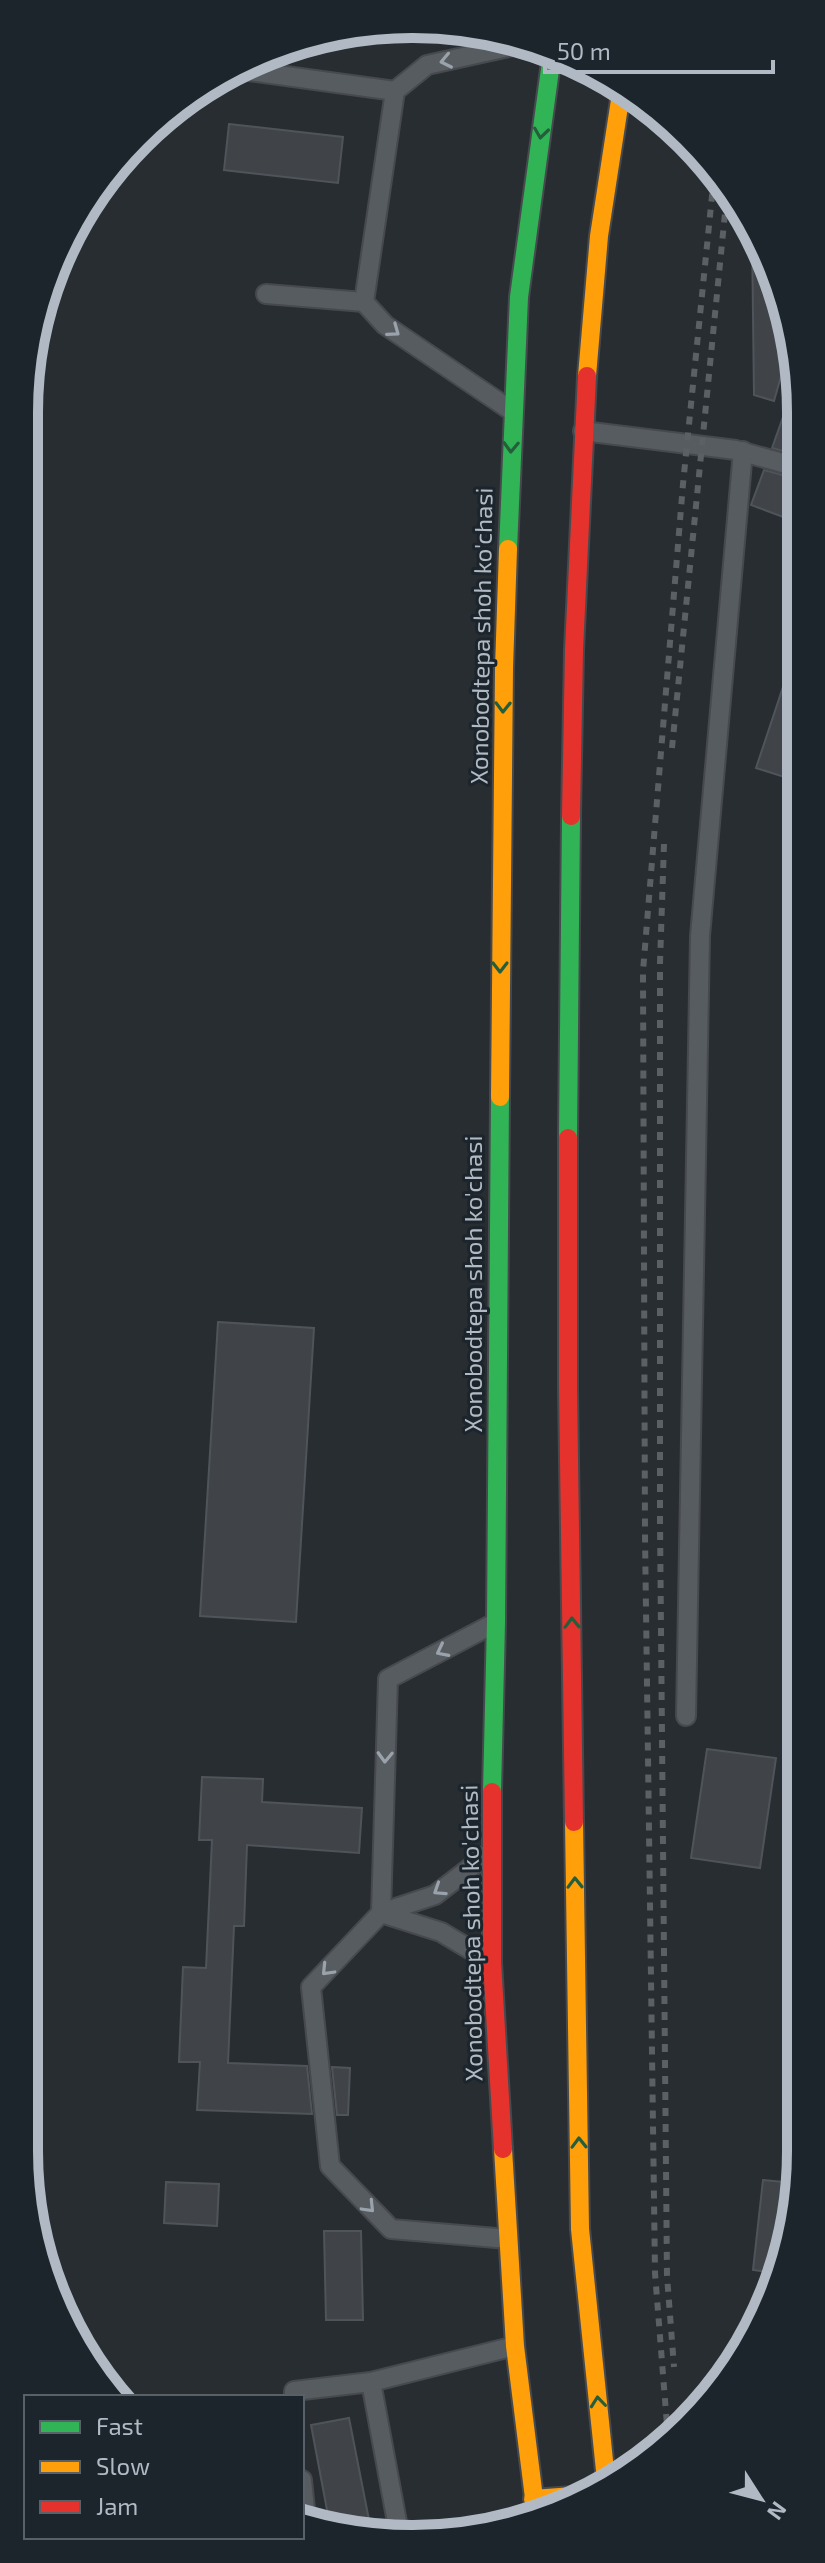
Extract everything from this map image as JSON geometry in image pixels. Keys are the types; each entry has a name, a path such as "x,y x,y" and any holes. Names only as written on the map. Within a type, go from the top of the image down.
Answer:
{"main road":[{"name":"Xonobodtepa shoh ko'chasi","path":"535,2504 515,2346 492,1962 490,1852 496,1622 504,668 512,411 519,297 551,65"},
{"path":"605,2472 580,2229 568,1387 568,993 574,650 583,431 599,236 620,100"}],"lane":[{"path":"364,302 395,91 427,65 500,49"},
{"path":"258,72 395,91"},
{"path":"266,294 364,302 385,325 512,411"},
{"path":"583,431 743,451 787,464"},
{"path":"686,1716 700,936 743,451"},
{"path":"381,1913 388,1679 496,1622"},
{"path":"490,1852 435,1895 381,1913 311,1987 330,2166 391,2229 508,2239"},
{"path":"381,1913 441,1932 492,1962"},
{"path":"294,2395 294,2391 371,2382 515,2346"},
{"path":"371,2382 397,2524"}],"building":[{"path":"229,124 343,137 338,183 224,170"},
{"path":"752,256 767,292 784,365 774,401 754,395"},
{"path":"787,406 787,452 772,448"},
{"path":"764,470 787,476 787,518 751,505"},
{"path":"787,675 787,778 756,768"},
{"path":"218,1322 314,1328 296,1622 200,1616"},
{"path":"707,1749 776,1758 760,1868 691,1858"},
{"path":"202,1777 263,1779 262,1802 362,1808 359,1853 247,1845 244,1926 234,1926 228,2063 307,2066 312,2114 197,2110 200,2062 179,2062 183,1967 206,1968 212,1840 199,1840"},
{"path":"332,2067 350,2068 348,2115 337,2115"},
{"path":"763,2180 785,2182 780,2224 767,2271 753,2270"},
{"path":"166,2182 219,2184 217,2226 164,2223"},
{"path":"324,2231 361,2231 363,2320 326,2320"},
{"path":"349,2418 370,2522 328,2515 311,2425"}],"railway":[{"path":"667,2425 655,2273 645,1536 643,971 683,484 713,189"},
{"path":"672,748 726,207"},
{"path":"664,844 660,963 660,1520 667,2276 674,2367"}],"traffic: fast":[{"path":"508,549 519,297 551,65"},
{"path":"568,1138 571,816"},
{"path":"492,1792 500,1097"}],"traffic: slow":[{"path":"587,376 599,236 620,100"},
{"path":"500,1097 508,549"},
{"path":"574,1822 580,2229 605,2472"},
{"path":"503,2149 515,2346 535,2504"},
{"path":"533,2499 552,2498"}],"traffic: jam":[{"path":"571,816 574,650 587,376"},
{"path":"568,1138 574,1822"},
{"path":"492,1792 492,1962 503,2149"}]}
